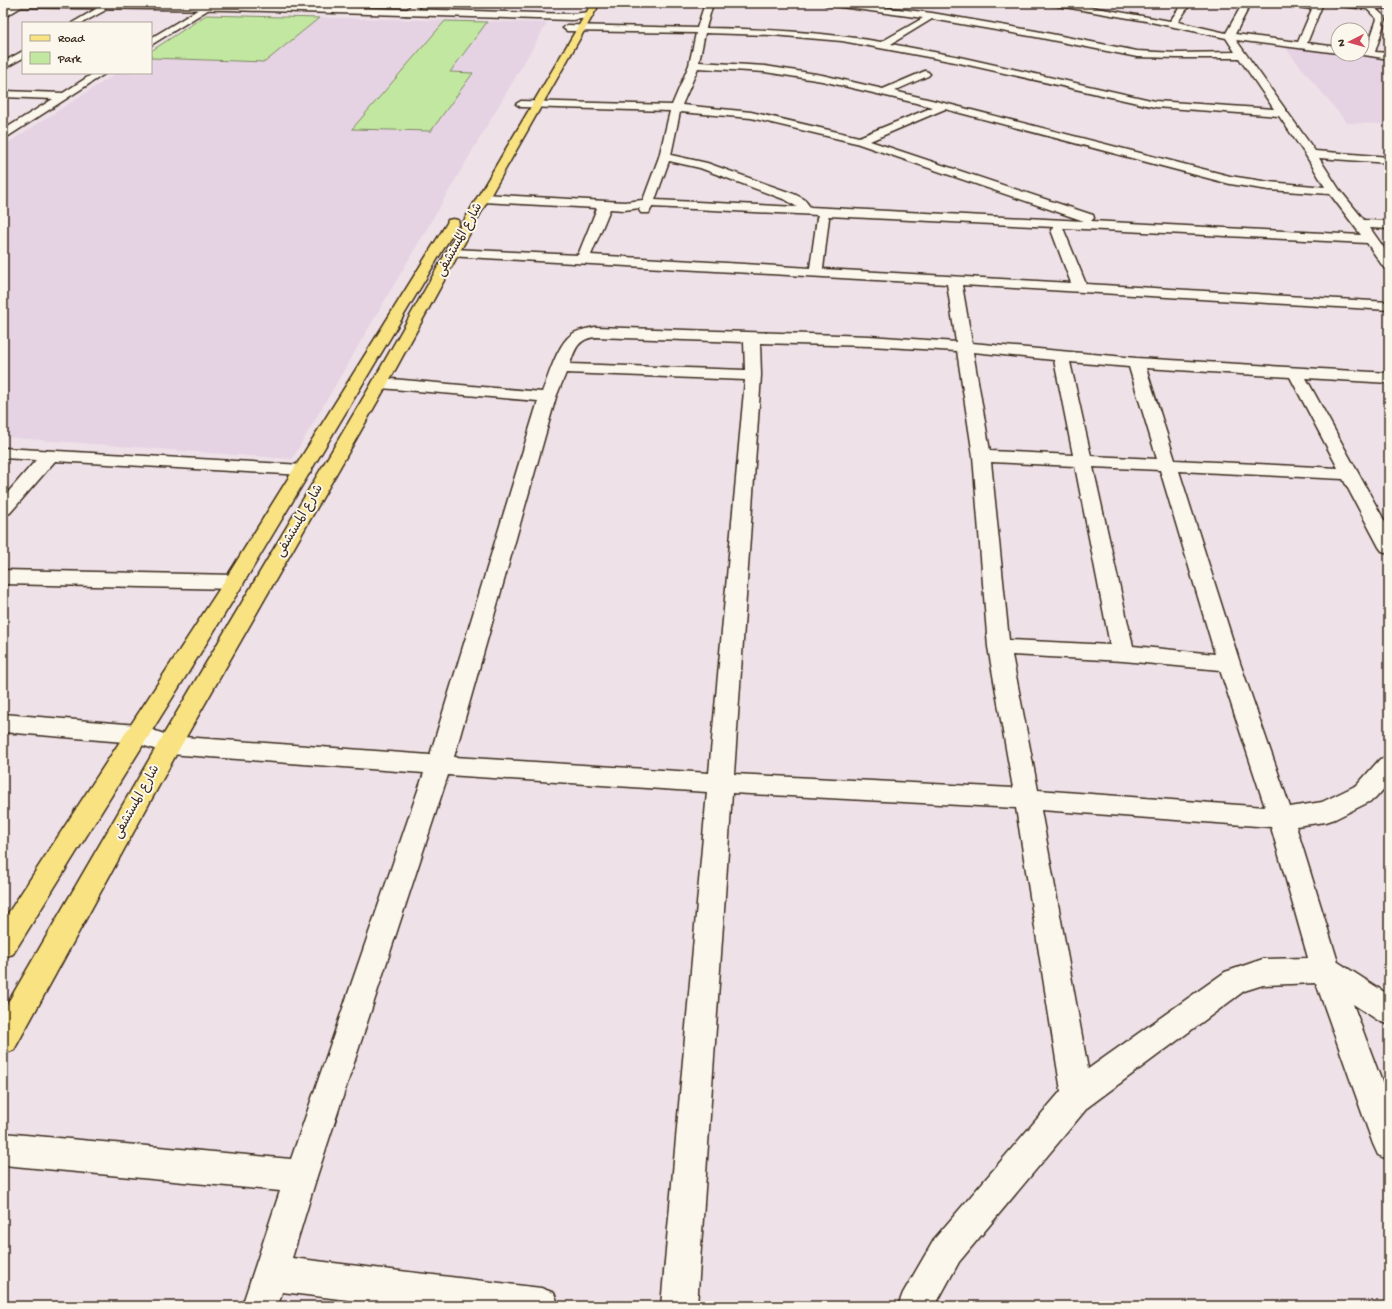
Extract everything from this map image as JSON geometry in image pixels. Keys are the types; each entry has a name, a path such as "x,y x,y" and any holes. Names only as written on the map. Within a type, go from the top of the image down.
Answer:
{"main road":[{"name":"شارع المستشفى","path":"7,933 138,734 234,582 467,200 529,104 580,17"},
{"name":"شارع المستشفى","path":"3,1040 169,746 380,383 453,253 529,104"}],"street":[{"path":"292,9 300,3"},
{"path":"408,13 418,3"},
{"path":"646,206 665,157 676,108 694,65 709,3"},
{"path":"826,3 932,16 1037,34 1104,49 1137,54 1243,55"},
{"path":"881,9 889,3"},
{"path":"1056,3 1173,23 1229,36 1330,49"},
{"path":"1118,14 1128,3"},
{"path":"1173,23 1187,3"},
{"path":"1229,36 1247,3"},
{"path":"1282,3 1318,5 1301,46"},
{"path":"1332,3 1369,7 1375,4 1388,5"},
{"path":"3,4 208,7 292,9 337,12 580,17 701,31 796,34 842,38 955,59 1155,104 1282,113"},
{"path":"3,8 22,5"},
{"path":"3,15 22,5"},
{"path":"78,22 103,6"},
{"path":"152,41 208,7 337,12 580,17"},
{"path":"1369,7 1382,18 1370,44"},
{"path":"883,45 932,16"},
{"path":"1146,18 1158,29"},
{"path":"1229,36 1311,154 1334,191 1389,265"},
{"path":"1175,45 1186,55"},
{"path":"3,66 21,50"},
{"path":"1370,54 1389,56"},
{"path":"694,65 765,69 796,73 944,106 1230,180 1269,186 1334,191"},
{"path":"3,135 99,74"},
{"path":"884,92 926,74"},
{"path":"3,94 64,96"},
{"path":"529,104 676,108 751,115 860,141 1113,226"},
{"path":"860,141 944,106"},
{"path":"1311,154 1389,160"},
{"path":"665,157 703,165 790,197 800,202 806,211"},
{"path":"482,198 624,206 806,211 1113,226 1373,243"},
{"path":"583,259 605,205"},
{"path":"646,206 823,218 1058,230 1373,243"},
{"path":"816,272 823,218"},
{"path":"1360,224 1389,225"},
{"path":"1058,230 1080,287"},
{"path":"453,253 816,272 954,282 1080,287 1389,306"},
{"path":"954,282 982,456 999,647 1027,798 1077,1096"},
{"path":"260,1306 301,1176 439,765 548,397 573,340 579,335 595,332 965,347 1136,363 1389,378"},
{"path":"679,1306 753,375 752,338"},
{"path":"1061,356 1123,653"},
{"path":"1136,363 1229,663 1281,818 1326,970 1389,1144"},
{"path":"560,368 753,375"},
{"path":"1296,372 1389,547"},
{"path":"380,383 548,397"},
{"path":"3,453 303,470"},
{"path":"3,509 50,456"},
{"path":"982,456 1349,474"},
{"path":"3,577 234,582"},
{"path":"999,647 1123,653 1229,663"},
{"path":"3,723 138,734 169,746 439,765 1027,798 1281,818 1326,812 1366,792 1389,766"},
{"path":"916,1306 947,1250 1077,1096 1235,981 1263,972 1326,970 1389,1011"},
{"path":"3,1149 301,1176"},
{"path":"271,1273 541,1306"}],"shaded area":[{"path":"206,15 547,23 292,459 3,437 3,146 115,74 152,74 152,50"},
{"path":"1283,45 1330,51 1330,62 1370,62 1370,56 1389,58 1389,124 1347,123"}],"green space":[{"path":"206,15 319,18 265,62 152,58 152,50"},
{"path":"445,21 487,22 450,72 473,73 431,131 352,129"}]}
